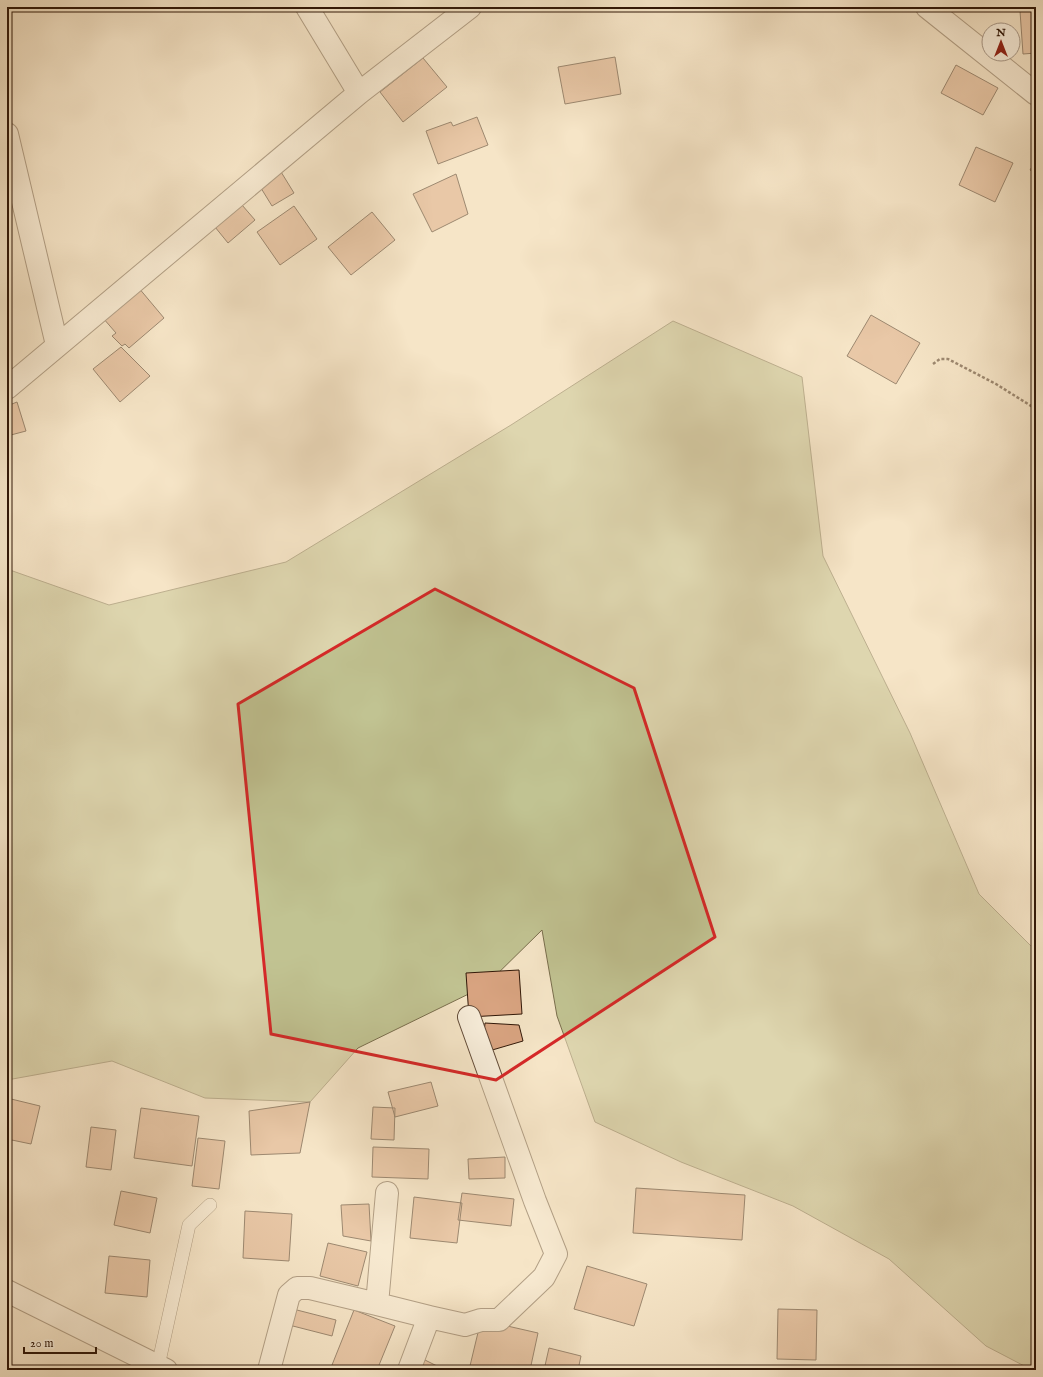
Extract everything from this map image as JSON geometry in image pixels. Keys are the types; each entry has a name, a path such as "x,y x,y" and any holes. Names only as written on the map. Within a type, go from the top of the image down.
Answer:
{"street":[{"path":"307,7 359,93"},
{"path":"7,388 359,93 470,7"},
{"path":"928,7 1036,94"},
{"path":"7,134 57,345"},
{"path":"269,1370 290,1295 297,1288 310,1288 465,1325 481,1320 499,1320 544,1277 556,1254 535,1201 469,1017"},
{"path":"378,1304 387,1193"},
{"path":"7,1291 162,1368"},
{"path":"409,1370 429,1317"}],"lane":[{"path":"162,1368 189,1225 210,1205"}],"path":[{"path":"933,364 940,359 948,359 996,384 1036,410"}],"highlighted area":[{"path":"435,589 634,688 715,937 496,1080 271,1034 238,704"}],"green space":[{"path":"673,321 802,377 823,556 910,733 979,894 1036,951 1036,1370 1032,1370 986,1346 889,1259 793,1206 681,1162 595,1122 557,1016 542,930 485,986 358,1048 310,1102 205,1098 112,1061 7,1080 7,569 109,605 286,562 511,425"}],"building":[{"path":"31,7 74,7 32,11"},
{"path":"1036,10 1036,53 1023,54 1020,11"},
{"path":"615,57 621,94 565,104 558,67"},
{"path":"423,58 447,87 403,122 380,92"},
{"path":"956,65 998,88 983,115 941,93"},
{"path":"477,117 488,145 438,164 426,131 451,122 453,126"},
{"path":"976,147 1013,163 995,202 959,185"},
{"path":"1036,160 1036,174 1030,170"},
{"path":"278,167 294,193 272,206 256,180"},
{"path":"456,174 468,214 432,232 413,194"},
{"path":"242,205 255,220 228,243 215,227"},
{"path":"294,206 317,239 280,265 257,232"},
{"path":"372,212 395,240 351,275 328,247"},
{"path":"138,287 164,318 129,348 125,344 122,346 112,336 116,333 103,318"},
{"path":"871,315 920,343 896,384 847,356"},
{"path":"121,347 150,376 120,402 93,369"},
{"path":"17,402 26,431 7,436 7,406"},
{"path":"519,970 522,1014 469,1017 466,973"},
{"path":"485,1023 519,1025 523,1041 482,1053"},
{"path":"431,1082 438,1106 395,1117 388,1092"},
{"path":"7,1098 40,1106 31,1144 7,1139"},
{"path":"310,1102 300,1153 251,1155 249,1111"},
{"path":"373,1107 395,1108 394,1140 371,1139"},
{"path":"141,1108 199,1116 192,1166 134,1158"},
{"path":"91,1127 116,1130 111,1170 86,1167"},
{"path":"198,1138 225,1141 219,1189 192,1186"},
{"path":"373,1147 429,1149 428,1179 372,1177"},
{"path":"505,1157 505,1178 469,1179 468,1159"},
{"path":"636,1188 745,1195 742,1240 633,1233"},
{"path":"121,1191 157,1198 150,1233 114,1225"},
{"path":"462,1193 514,1199 511,1226 458,1220"},
{"path":"414,1197 462,1203 457,1243 410,1238"},
{"path":"369,1204 371,1241 343,1236 341,1205"},
{"path":"245,1211 292,1214 289,1261 243,1258"},
{"path":"328,1243 367,1252 358,1286 320,1276"},
{"path":"109,1256 150,1260 147,1297 105,1293"},
{"path":"587,1266 647,1284 634,1326 574,1309"},
{"path":"293,1309 336,1320 332,1336 289,1325"},
{"path":"778,1309 817,1310 816,1360 777,1359"},
{"path":"354,1310 395,1326 377,1370 330,1370"},
{"path":"481,1320 538,1333 530,1370 469,1370"},
{"path":"549,1348 581,1356 578,1370 544,1370"},
{"path":"423,1359 445,1370 417,1370"}]}
